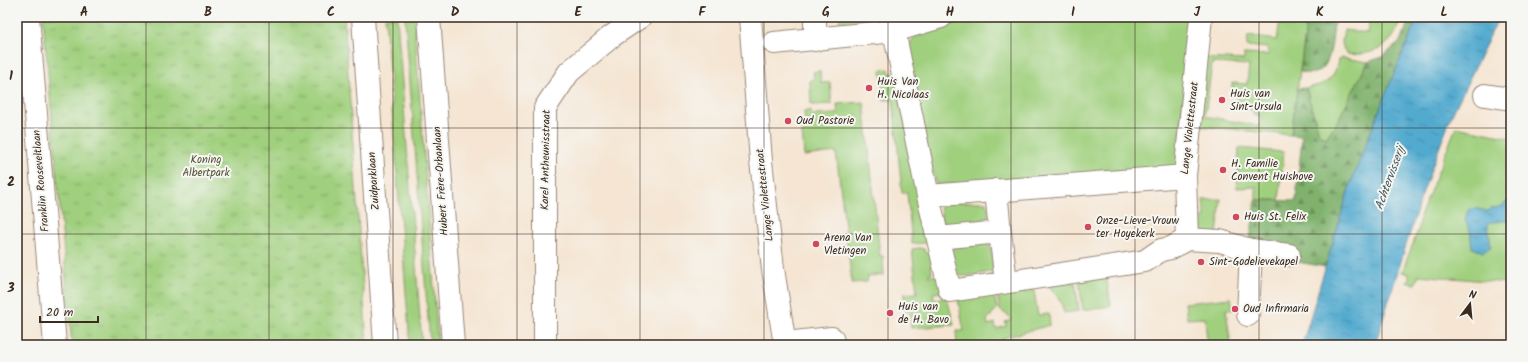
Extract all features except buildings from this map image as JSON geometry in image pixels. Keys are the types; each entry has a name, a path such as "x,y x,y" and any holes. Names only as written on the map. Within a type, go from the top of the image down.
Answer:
{"street":[{"path":"350,17 351,24 364,25"},
{"name":"Hubert Frère-Orbanlaan","path":"429,17 453,345"},
{"name":"Karel Antheunisstraat","path":"545,345 544,108 568,72 612,36 640,17"},
{"name":"Lange Violettestraat","path":"750,17 763,45 764,192 773,269 785,344 832,338 834,345"},
{"path":"815,17 815,40"},
{"path":"763,45 894,32 941,17"},
{"name":"Lange Violettestraat","path":"1187,239 1185,176 1201,17"},
{"name":"Franklin Rooseveltlaan","path":"24,24 55,345"},
{"name":"Zuidparklaan","path":"364,25 385,345"},
{"path":"894,32 928,196 950,291 1145,261 1162,250 1172,248 1187,239 1220,241 1251,250 1289,255"},
{"path":"1486,95 1511,99"},
{"path":"928,196 1185,176"},
{"path":"996,190 1006,282"},
{"path":"938,238 1000,232"},
{"path":"1248,315 1251,250"}],"green space":[{"name":"Koning Albertpark","path":"43,17 344,17 367,345 72,345"},
{"path":"385,17 397,17 422,345 410,345"},
{"path":"405,17 414,17 438,345 430,345"},
{"path":"840,17 871,17 872,27 859,28 859,21 843,22 843,29 839,30"},
{"path":"976,17 1191,17 1177,167 936,185 905,50 916,35"},
{"path":"1257,17 1325,17 1324,22 1307,20 1291,135 1197,126 1203,58 1244,60 1244,54 1268,55 1268,48 1247,46 1248,36 1277,40 1280,20","holes":["1212,63 1249,65 1247,84 1232,83 1232,93 1238,94 1236,107 1254,110 1253,115 1261,116 1259,126 1205,116"]},
{"path":"1370,17 1402,17 1393,37 1384,46 1373,52 1347,54 1342,45 1344,30 1367,33"},
{"path":"1412,17 1418,17 1350,185 1326,267 1292,261 1250,239 1256,200 1296,201 1302,136 1291,135 1297,89 1306,88 1319,134 1326,138 1337,122 1368,62 1382,57 1399,43"},
{"path":"1307,20 1334,24 1328,60 1324,67 1311,73 1300,72"},
{"path":"1343,58 1368,62 1337,122 1326,138 1319,134 1306,88 1328,81 1334,73 1338,60"},
{"path":"889,69 890,74 894,73 925,209 917,210 919,222 928,222 933,242 912,244 907,193 902,193 893,100 884,100 881,70"},
{"path":"820,71 821,83 830,82 832,104 811,105 810,80 814,79 813,72"},
{"path":"864,102 880,256 883,256 884,275 868,276 867,282 852,283 836,152 804,156 802,132 806,131 804,112 811,110 812,115 838,114 837,104"},
{"path":"1456,127 1511,138 1511,281 1508,283 1419,275 1415,284 1406,282 1409,279 1409,274 1402,272 1419,228 1420,217"},
{"path":"1239,148 1284,152 1279,200 1256,200 1256,187 1237,188"},
{"path":"1221,199 1217,235 1201,233 1199,219 1205,218 1203,200"},
{"path":"943,202 986,202 988,207 987,223 943,229 940,208"},
{"path":"983,244 990,245 995,271 970,276 955,275 950,251 952,247"},
{"path":"912,249 924,249 925,253 935,251 938,265 931,265 932,273 929,274 929,276 941,276 945,292 933,293 934,299 947,298 954,325 911,328 910,311 905,311 904,294 917,293"},
{"path":"1106,275 1111,306 1083,310 1079,281"},
{"path":"1075,282 1079,311 1064,313 1061,302 1050,287 1050,284"},
{"path":"1027,287 1034,291 1038,315 1049,314 1050,325 1003,338 1004,342 987,345 957,345 956,331 964,331 958,300 993,291 997,309 987,320 988,325 995,323 996,329 1006,326 1005,322 1011,320 1010,317 1000,310 996,291"},
{"path":"1231,298 1233,309 1226,310 1231,345 1185,345 1207,342 1205,318 1187,319 1185,303"}],"water":[{"name":"Achtervisserij","path":"1418,17 1499,17 1450,119 1421,197 1375,345 1302,345 1350,185"},
{"path":"1508,201 1511,201 1511,223 1510,220 1488,223 1491,247 1483,252 1472,248 1470,231 1465,220 1468,210 1474,208 1487,211 1491,208 1500,207"}],"place":[{"name":"Huis Van H. Nicolaas","path":"869,88"},
{"name":"Huis van Sint-Ursula","path":"1222,100"},
{"name":"Oud Pastorie","path":"788,121"},
{"name":"H. Familie Convent Huishove","path":"1223,170"},
{"name":"Huis St. Felix","path":"1236,217"},
{"name":"Onze-Lieve-Vrouw ter Hoyekerk","path":"1088,227"},
{"name":"Arena Van Vletingen","path":"816,244"},
{"name":"Sint-Godelievekapel","path":"1201,262"},
{"name":"Oud Infirmaria","path":"1235,309"},
{"name":"Huis van de H. Bavo","path":"890,313"}]}
